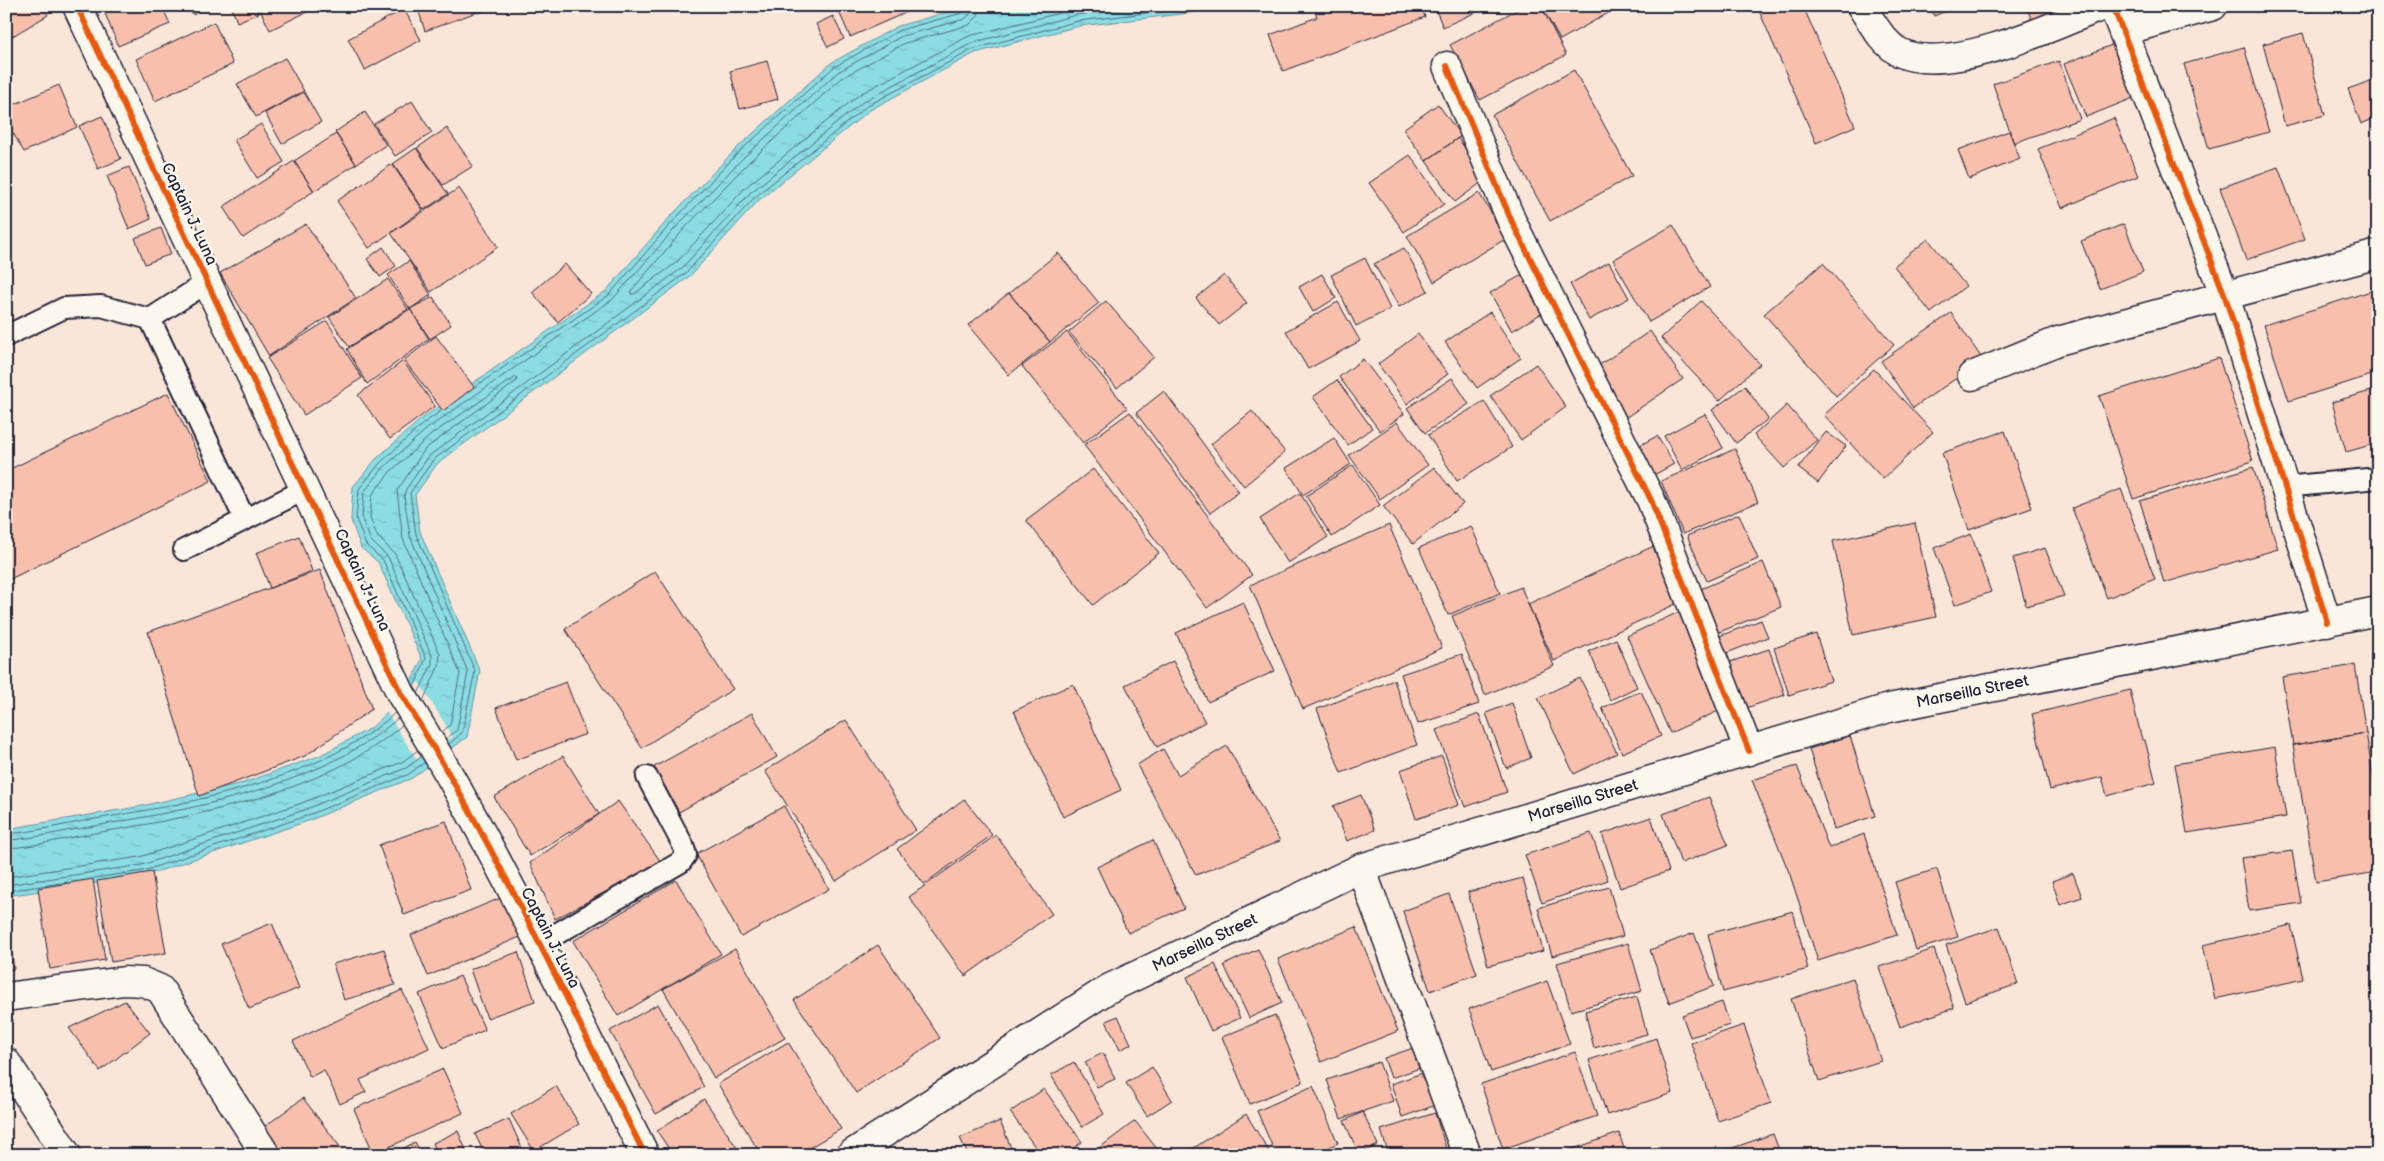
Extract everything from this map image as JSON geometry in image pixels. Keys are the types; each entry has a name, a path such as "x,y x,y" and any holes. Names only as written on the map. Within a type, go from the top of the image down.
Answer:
{"street":[{"name":"Captain J. Luna","path":"77,6 400,694 435,749 539,944 645,1155"},
{"path":"1861,6 1877,30 1899,52 1924,60 1957,57 2037,34 2102,6"},
{"path":"2113,6 2225,296 2327,622"},
{"path":"2123,31 2213,6"},
{"path":"1447,66 1512,222 1651,500 1749,751"},
{"path":"1972,376 2058,341 2378,254"},
{"name":"Marseilla Street","path":"850,1155 1108,989 1361,868 1889,708 2327,622 2378,610"},
{"path":"1361,868 1467,1155"},
{"path":"6,996 124,981 143,982 160,989 266,1155"},
{"path":"6,1062 67,1155"}],"lane":[{"path":"6,336 64,308 101,306 150,318 206,283"},
{"path":"150,318 245,520"},
{"path":"2284,487 2378,478"},
{"path":"184,550 304,490"},
{"path":"539,944 681,862 686,855 683,845 647,777"}],"water":[{"path":"969,6 1224,6 1207,11 1079,26 975,53 870,110 758,201 690,276 437,464 415,495 420,532 480,671 467,737 412,778 308,821 144,876 6,896 6,829 137,807 243,783 319,756 371,728 404,697 422,659 378,562 361,548 351,520 353,487 376,459 421,419 606,291 671,216 737,148 831,63 898,26"}],"pier":[{"path":"419,682 453,737 417,760 386,711 404,692"}],"building":[{"path":"6,6 42,6 48,15 6,40"},
{"path":"102,6 162,6 170,24 118,46"},
{"path":"183,6 201,6 194,15"},
{"path":"231,6 257,6 259,13 237,22"},
{"path":"258,6 319,6 270,30"},
{"path":"417,6 474,6 477,12 425,31"},
{"path":"475,6 497,6 478,13"},
{"path":"913,6 914,9 850,37 837,7"},
{"path":"1313,6 1421,6 1425,17 1283,71 1270,35 1317,17"},
{"path":"1434,6 1490,6 1443,27"},
{"path":"1524,6 1541,6 1566,55 1480,100 1450,45"},
{"path":"1541,6 1621,6 1560,40"},
{"path":"1757,6 1803,6 1855,126 1816,143"},
{"path":"1930,6 1958,6 1934,16"},
{"path":"2026,6 2077,6 2033,23"},
{"path":"404,9 421,40 365,70 348,39"},
{"path":"833,16 844,39 828,47 816,24"},
{"path":"214,22 233,64 155,101 136,59"},
{"path":"2303,33 2325,115 2285,126 2263,44"},
{"path":"2114,44 2136,97 2086,117 2064,64"},
{"path":"2244,47 2269,132 2209,149 2184,64"},
{"path":"285,58 304,91 256,117 237,84"},
{"path":"767,61 778,99 740,109 730,71"},
{"path":"2059,61 2080,119 2014,143 1993,84"},
{"path":"1574,70 1632,176 1550,221 1492,115"},
{"path":"2378,78 2378,117 2361,124 2348,89"},
{"path":"59,85 77,127 24,152 6,121 6,108"},
{"path":"304,92 321,122 282,144 265,113"},
{"path":"412,101 432,133 395,156 374,124"},
{"path":"1438,104 1461,136 1426,161 1403,129"},
{"path":"365,112 386,145 356,164 335,132"},
{"path":"102,116 121,159 98,169 79,126"},
{"path":"2114,118 2138,176 2062,208 2038,149"},
{"path":"261,124 284,162 257,178 234,140"},
{"path":"447,128 473,166 443,185 417,148"},
{"path":"2009,131 2020,159 1969,179 1958,150"},
{"path":"336,134 356,164 314,191 294,161"},
{"path":"1458,138 1486,179 1455,202 1426,161"},
{"path":"416,148 448,194 424,210 393,164"},
{"path":"1410,155 1444,204 1404,232 1369,183"},
{"path":"294,161 314,191 243,238 223,207"},
{"path":"392,164 423,210 369,248 337,201"},
{"path":"129,167 151,219 129,229 107,176"},
{"path":"2278,167 2305,239 2246,260 2220,188"},
{"path":"459,188 498,247 431,292 391,233"},
{"path":"1479,193 1507,238 1434,282 1407,236"},
{"path":"306,224 356,298 269,356 220,273"},
{"path":"2124,224 2143,272 2100,289 2081,241"},
{"path":"1673,225 1710,287 1649,322 1613,260"},
{"path":"161,228 171,254 145,264 135,238"},
{"path":"1928,239 1966,286 1931,313 1894,266"},
{"path":"383,247 396,266 380,277 367,259"},
{"path":"1404,248 1428,291 1399,307 1374,264"},
{"path":"1058,253 1099,303 1050,342 1009,293"},
{"path":"1365,258 1390,309 1356,326 1331,275"},
{"path":"409,261 431,295 410,309 388,275"},
{"path":"1609,262 1629,298 1589,320 1570,284"},
{"path":"1823,263 1894,345 1836,396 1764,314"},
{"path":"565,264 591,294 558,322 532,292"},
{"path":"1322,274 1336,298 1313,312 1299,287"},
{"path":"1224,275 1247,303 1219,325 1196,298"},
{"path":"1522,275 1544,312 1512,331 1490,293"},
{"path":"388,279 408,309 349,347 329,317"},
{"path":"2377,289 2378,373 2289,401 2264,325"},
{"path":"1009,293 1050,342 1009,375 968,325"},
{"path":"433,297 451,325 430,339 410,309"},
{"path":"1106,301 1154,357 1117,388 1069,332"},
{"path":"1701,301 1760,364 1719,401 1661,338"},
{"path":"1338,302 1360,341 1308,369 1286,331"},
{"path":"410,309 429,339 367,384 347,349"},
{"path":"1490,312 1521,358 1477,388 1445,342"},
{"path":"1951,313 1983,360 1913,408 1881,361"},
{"path":"327,321 362,378 304,415 267,358"},
{"path":"1650,331 1683,379 1625,418 1592,370"},
{"path":"1067,332 1127,408 1083,443 1022,366"},
{"path":"1418,334 1448,374 1407,404 1378,364"},
{"path":"436,336 474,387 443,411 404,360"},
{"path":"2219,358 2253,461 2133,499 2099,396"},
{"path":"1363,359 1404,414 1380,431 1339,377"},
{"path":"403,361 435,406 390,439 358,395"},
{"path":"1536,364 1566,407 1521,440 1490,396"},
{"path":"1874,369 1933,432 1883,479 1824,415"},
{"path":"1452,378 1469,404 1425,433 1407,408"},
{"path":"1337,380 1372,428 1348,445 1313,397"},
{"path":"1745,386 1768,419 1736,443 1712,410"},
{"path":"2378,389 2378,443 2346,452 2332,402"},
{"path":"1164,391 1239,492 1210,513 1136,413"},
{"path":"168,393 211,481 6,581 6,471"},
{"path":"1484,401 1512,447 1457,481 1428,435"},
{"path":"1787,405 1817,440 1784,468 1754,435"},
{"path":"1252,411 1285,452 1244,486 1211,444"},
{"path":"1130,412 1252,575 1207,608 1084,445"},
{"path":"1705,414 1723,448 1682,470 1664,436"},
{"path":"1397,422 1428,465 1380,499 1349,455"},
{"path":"2005,431 2032,508 1969,530 1942,453"},
{"path":"1826,432 1846,446 1818,483 1798,468"},
{"path":"1657,436 1674,464 1652,476 1635,448"},
{"path":"1334,438 1351,464 1303,495 1286,468"},
{"path":"1735,449 1758,502 1683,534 1661,481"},
{"path":"1353,465 1380,505 1332,537 1306,496"},
{"path":"1434,467 1463,504 1413,544 1383,506"},
{"path":"2253,467 2278,549 2164,583 2140,501"},
{"path":"1093,469 1159,553 1093,605 1026,520"},
{"path":"2121,489 2155,579 2107,598 2072,508"},
{"path":"1300,493 1328,537 1288,563 1260,519"},
{"path":"1739,514 1758,559 1707,581 1687,536"},
{"path":"1915,523 1936,617 1853,635 1833,541"},
{"path":"1389,525 1442,648 1303,709 1250,585"},
{"path":"1471,526 1500,593 1448,615 1419,548"},
{"path":"1971,534 1991,592 1955,605 1934,548"},
{"path":"299,536 312,571 270,588 256,553"},
{"path":"1656,545 1682,601 1554,661 1528,604"},
{"path":"2045,548 2064,596 2026,606 2013,558"},
{"path":"1763,562 1781,607 1712,635 1694,592"},
{"path":"320,570 372,709 305,756 199,796 148,632"},
{"path":"655,571 733,689 642,748 565,629"},
{"path":"1521,587 1554,666 1485,695 1452,616"},
{"path":"1243,602 1275,671 1208,702 1176,633"},
{"path":"1681,611 1725,708 1670,733 1627,636"},
{"path":"1761,620 1768,637 1724,654 1717,637"},
{"path":"1816,634 1831,681 1789,695 1774,648"},
{"path":"1616,639 1637,687 1610,700 1589,651"},
{"path":"1769,649 1785,695 1743,709 1727,663"},
{"path":"1462,654 1479,704 1418,724 1401,674"},
{"path":"1173,661 1205,722 1157,747 1125,685"},
{"path":"2355,665 2366,733 2293,745 2282,677"},
{"path":"1580,678 1617,753 1574,774 1538,698"},
{"path":"1394,680 1417,745 1341,773 1317,709"},
{"path":"566,682 586,734 516,760 496,708"},
{"path":"1073,684 1121,790 1063,817 1014,711"},
{"path":"2130,690 2142,740 2145,740 2156,783 2107,796 2102,777 2050,790 2032,714"},
{"path":"1641,691 1661,736 1622,753 1602,708"},
{"path":"2378,700 2378,738 2370,702"},
{"path":"1512,703 1531,758 1506,768 1486,713"},
{"path":"752,713 777,757 679,812 654,767"},
{"path":"1479,714 1507,792 1465,807 1436,730"},
{"path":"846,720 916,830 836,881 765,771"},
{"path":"2366,733 2378,805 2378,872 2316,882 2293,745"},
{"path":"1850,736 1875,816 1834,829 1809,749"},
{"path":"1227,746 1280,841 1196,875 1137,765 1163,749 1178,775"},
{"path":"2275,747 2286,817 2187,833 2175,764"},
{"path":"563,756 599,814 530,856 494,797"},
{"path":"1442,756 1459,805 1416,819 1400,770"},
{"path":"1797,766 1829,848 1864,834 1897,935 1818,961 1790,875 1752,780"},
{"path":"1361,795 1375,830 1347,841 1333,806"},
{"path":"1709,797 1728,845 1681,863 1663,814"},
{"path":"964,799 992,835 924,884 897,849"},
{"path":"618,801 661,862 555,919 530,863"},
{"path":"784,806 829,889 741,937 696,854"},
{"path":"1651,817 1669,871 1620,888 1602,834"},
{"path":"446,821 471,890 404,915 379,845"},
{"path":"1591,833 1608,880 1542,903 1525,855"},
{"path":"996,835 1052,914 965,976 909,897"},
{"path":"1153,840 1184,908 1128,933 1097,867"},
{"path":"2292,851 2301,903 2249,911 2241,858"},
{"path":"1937,869 1958,937 1916,950 1895,882"},
{"path":"152,872 166,953 111,962 97,881"},
{"path":"2073,873 2082,897 2060,905 2052,881"},
{"path":"1523,878 1543,951 1488,966 1468,892"},
{"path":"93,879 105,960 50,969 38,888"},
{"path":"676,880 721,954 618,1016 573,941"},
{"path":"1609,887 1623,936 1552,956 1538,908"},
{"path":"1449,894 1477,974 1430,991 1403,911"},
{"path":"503,897 520,937 428,976 411,935"},
{"path":"1793,911 1808,969 1723,992 1708,934"},
{"path":"6,915 14,969 6,970"},
{"path":"272,923 299,988 249,1009 221,944"},
{"path":"2291,925 2303,979 2215,999 2203,945"},
{"path":"1356,927 1398,1031 1321,1062 1278,959"},
{"path":"1999,927 2018,984 1965,1002 1946,945"},
{"path":"1694,933 1714,986 1669,1003 1650,950"},
{"path":"1628,943 1642,991 1571,1011 1557,963"},
{"path":"878,945 940,1038 856,1093 794,1000"},
{"path":"384,949 395,985 344,1000 333,964"},
{"path":"735,949 785,1038 714,1078 663,989"},
{"path":"1258,949 1282,1003 1249,1018 1224,965"},
{"path":"1934,949 1954,1008 1900,1027 1879,967"},
{"path":"518,952 535,1001 487,1018 470,969"},
{"path":"1215,964 1240,1018 1211,1031 1187,977"},
{"path":"460,976 485,1030 443,1048 419,994"},
{"path":"1853,978 1881,1061 1819,1081 1791,999"},
{"path":"1547,981 1570,1044 1491,1072 1469,1009"},
{"path":"402,990 429,1048 360,1080 366,1092 340,1104 324,1070 310,1077 293,1041"},
{"path":"1637,997 1647,1034 1594,1048 1585,1011"},
{"path":"125,1001 150,1033 100,1071 69,1028"},
{"path":"1722,1002 1730,1025 1690,1037 1682,1015"},
{"path":"658,1004 704,1087 656,1114 610,1031"},
{"path":"1275,1015 1303,1082 1250,1104 1222,1037"},
{"path":"1118,1016 1131,1044 1120,1050 1106,1021"},
{"path":"1744,1025 1771,1103 1718,1121 1691,1043"},
{"path":"1656,1038 1673,1093 1607,1115 1589,1060"},
{"path":"788,1042 841,1129 797,1155 761,1155 718,1084"},
{"path":"1416,1047 1423,1067 1391,1078 1384,1058"},
{"path":"1575,1052 1597,1116 1503,1149 1481,1084"},
{"path":"1103,1053 1115,1079 1097,1087 1085,1062"},
{"path":"1074,1062 1104,1114 1082,1127 1051,1075"},
{"path":"1379,1062 1393,1101 1341,1119 1327,1080"},
{"path":"1152,1067 1172,1100 1147,1116 1126,1083"},
{"path":"443,1069 463,1113 374,1154 354,1109"},
{"path":"1428,1071 1439,1104 1402,1117 1391,1084"},
{"path":"556,1086 579,1124 534,1151 511,1114"},
{"path":"1313,1086 1338,1143 1312,1155 1276,1155 1257,1111"},
{"path":"1044,1089 1082,1142 1064,1155 1041,1155 1010,1112"},
{"path":"303,1098 344,1152 341,1155 279,1155 260,1130"},
{"path":"704,1099 742,1155 673,1155 657,1131"},
{"path":"1363,1112 1378,1145 1359,1154 1344,1121"},
{"path":"1435,1113 1448,1155 1389,1155 1381,1130"},
{"path":"1246,1114 1269,1151 1262,1155 1183,1155"},
{"path":"509,1119 525,1155 485,1155 475,1134"},
{"path":"1000,1121 1014,1155 968,1155 960,1138"},
{"path":"1135,1121 1158,1150 1152,1155 1102,1155 1098,1149"},
{"path":"458,1131 468,1155 438,1155 433,1143"},
{"path":"1619,1133 1626,1155 1556,1155"},
{"path":"1773,1134 1781,1155 1712,1155"},
{"path":"415,1142 422,1155 391,1155"},
{"path":"6,1143 13,1152 9,1155 6,1155"},
{"path":"584,1149 589,1155 577,1155"},
{"path":"164,1150 168,1155 157,1155"}],"cycle path":[{"path":"77,6 401,694 467,806 498,864 645,1155"},
{"path":"2113,6 2225,296 2327,622"},
{"path":"1447,66 1512,222 1651,500 1749,751"}]}
